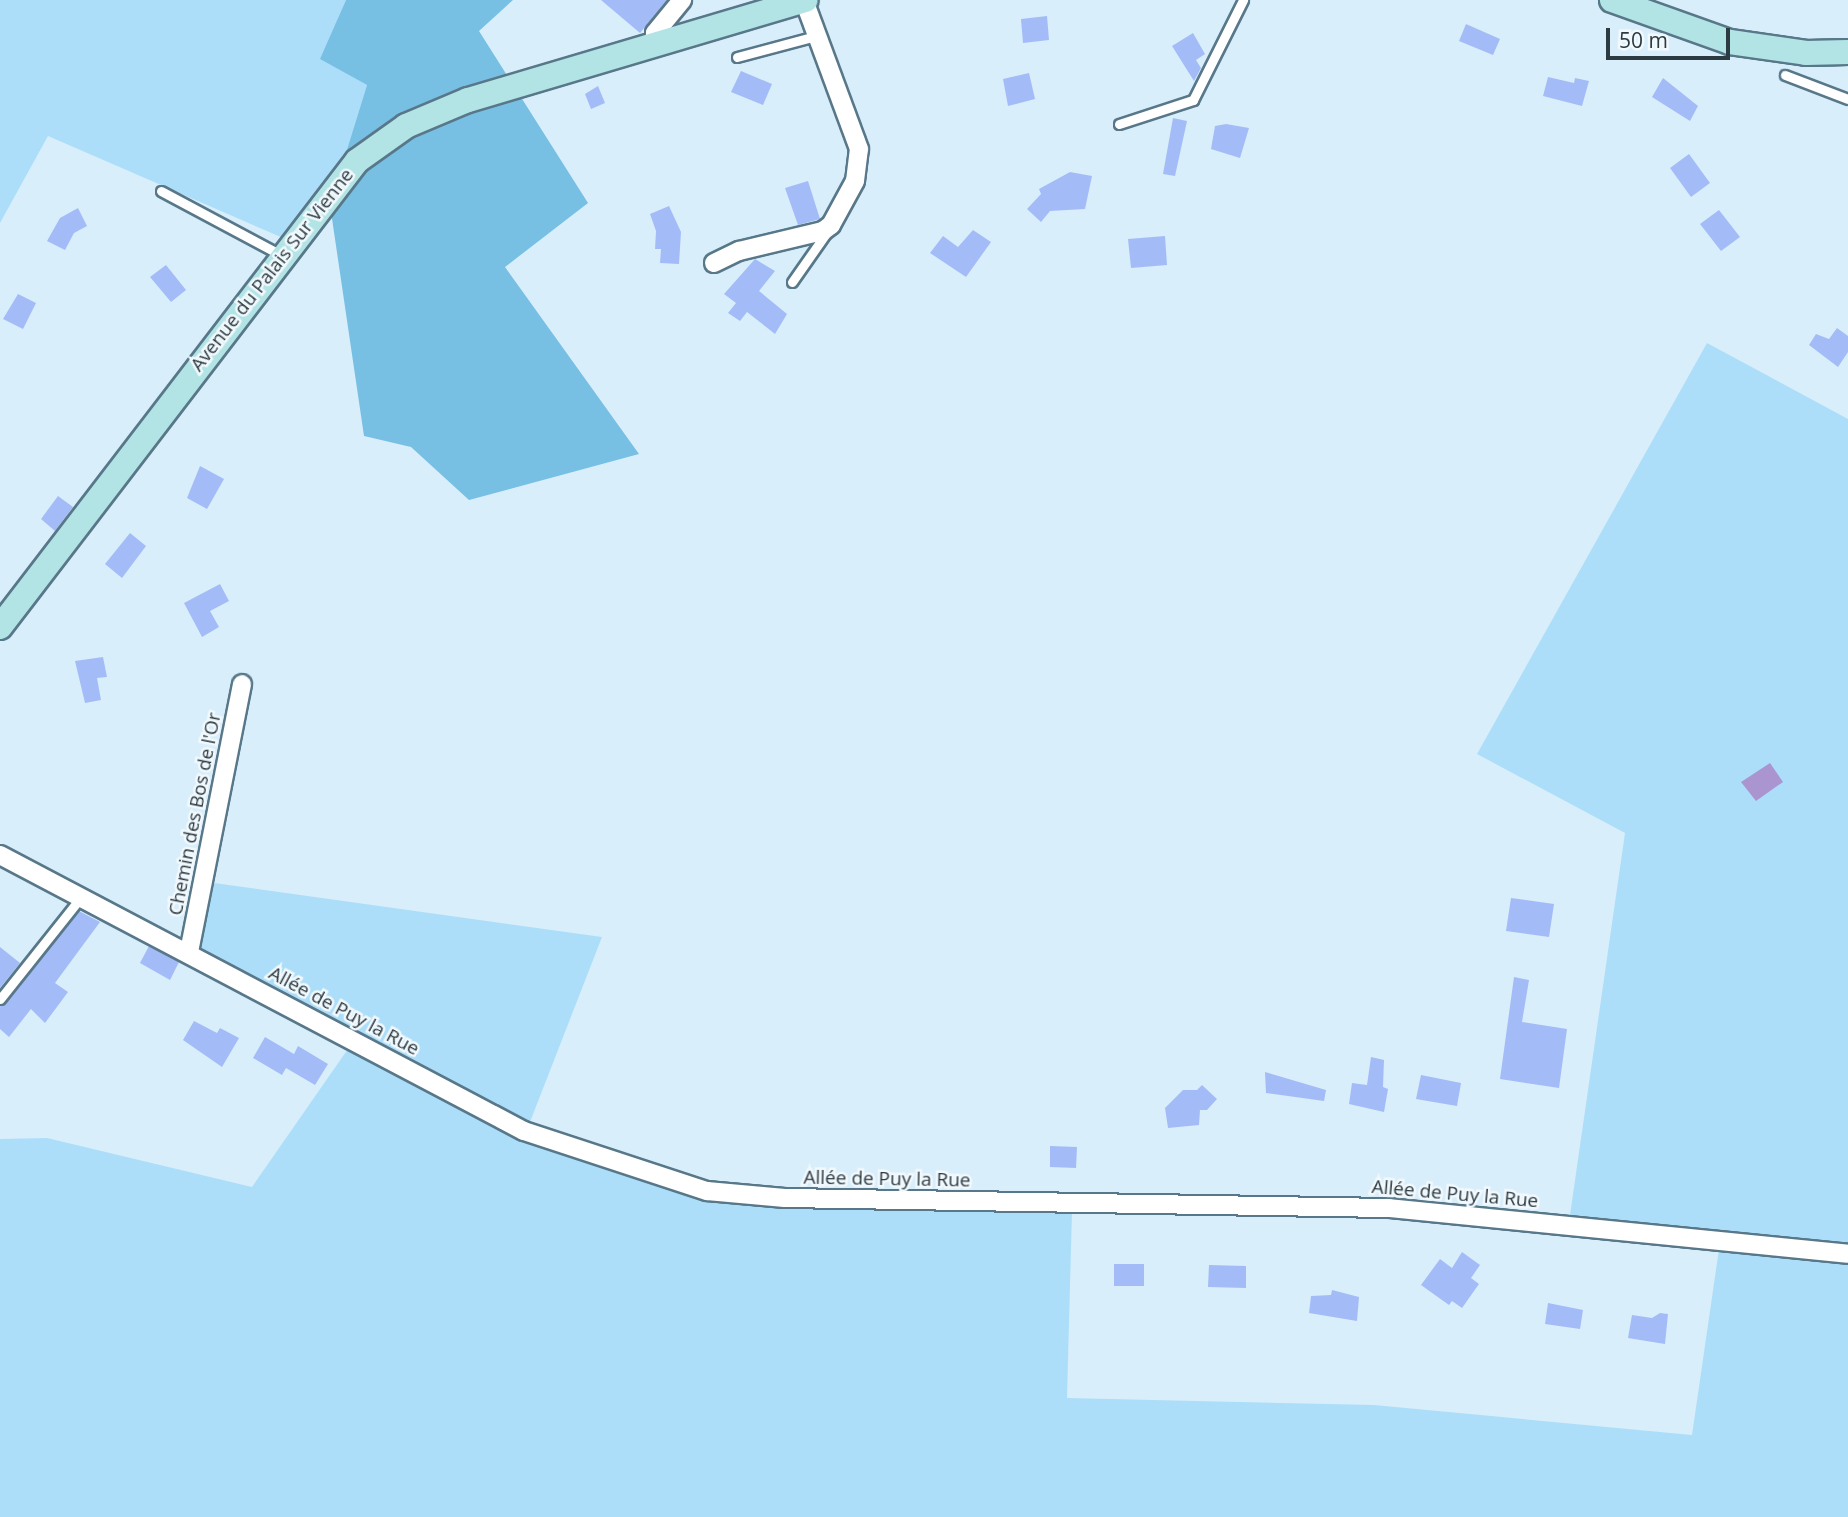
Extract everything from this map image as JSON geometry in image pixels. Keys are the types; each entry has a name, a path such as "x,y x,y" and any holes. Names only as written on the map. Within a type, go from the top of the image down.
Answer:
{"main road":[{"name":"Avenue du Palais Sur Vienne","path":"0,627 281,255 357,161 406,126 468,100 805,0"},
{"path":"1612,0 1730,42 1806,53 1848,52"}],"street":[{"path":"654,46 654,33 682,0"},
{"path":"714,263 739,251 805,237 831,225 855,181 859,157 805,0"},
{"name":"Chemin des Bos de l'Or","path":"189,952 242,684"},
{"name":"Allée de Puy la Rue","path":"0,855 189,952 524,1132 707,1192 785,1198 1390,1208 1848,1254"}],"lane":[{"path":"1119,124 1193,100 1243,0"},
{"path":"737,57 816,36"},
{"path":"1785,75 1848,99"},
{"path":"162,191 281,255"},
{"path":"792,282 831,225"},
{"path":"0,999 81,897"}],"shaded area":[{"path":"0,0 346,0 321,59 367,85 343,165 283,238 48,136 0,223"},
{"path":"346,0 513,0 479,31 588,203 505,267 639,454 469,500 411,447 364,436 330,205 367,85 320,59"},
{"path":"1707,343 1848,419 1848,1243 1570,1215 1625,833 1477,754"},
{"path":"1770,763 1783,782 1756,801 1741,782"},
{"path":"207,882 602,937 530,1122 202,954 196,948"},
{"path":"350,1046 522,1140 710,1201 1072,1212 1067,1398 1374,1405 1692,1435 1719,1249 1844,1262 1848,1264 1848,1517 0,1517 0,1139 47,1138 252,1187"}],"building":[{"path":"601,0 667,0 640,33"},
{"path":"1047,16 1049,40 1023,43 1021,19"},
{"path":"1466,24 1500,39 1493,55 1459,41"},
{"path":"1193,33 1205,54 1196,60 1201,68 1194,81 1172,46"},
{"path":"741,71 772,84 763,105 731,92"},
{"path":"1029,73 1035,99 1008,106 1003,79"},
{"path":"1548,77 1574,83 1575,78 1589,81 1582,106 1543,96"},
{"path":"1663,78 1698,106 1690,121 1652,97"},
{"path":"598,86 605,103 591,109 585,94"},
{"path":"1173,118 1187,121 1175,176 1163,174"},
{"path":"1226,124 1249,128 1240,158 1211,149 1215,126"},
{"path":"1689,154 1710,183 1691,197 1670,168"},
{"path":"1070,172 1092,176 1085,209 1050,211 1041,222 1027,209 1041,194 1039,189"},
{"path":"808,181 820,219 798,225 785,188"},
{"path":"669,206 681,232 679,264 660,263 661,249 655,249 656,231 650,214"},
{"path":"78,208 87,226 74,233 65,250 47,241 60,218"},
{"path":"1719,210 1740,237 1721,251 1700,224"},
{"path":"973,230 991,242 966,277 930,253 943,236 958,247"},
{"path":"1165,236 1167,265 1131,268 1128,239"},
{"path":"755,259 775,271 759,291 787,314 775,334 747,312 740,321 728,313 736,303 724,294"},
{"path":"166,265 186,290 171,302 150,277"},
{"path":"18,294 36,303 23,329 3,319"},
{"path":"1837,328 1848,336 1848,352 1838,367 1809,345 1816,334 1829,339"},
{"path":"200,466 224,479 207,509 187,498"},
{"path":"58,496 73,507 55,531 41,519"},
{"path":"130,533 146,546 122,578 105,564"},
{"path":"220,584 229,601 210,611 219,627 202,637 184,603"},
{"path":"103,657 107,677 97,678 101,700 85,703 75,661"},
{"path":"1511,898 1554,904 1549,937 1506,931"},
{"path":"79,911 100,922 55,983 68,992 45,1023 31,1009 9,1037 0,1029 0,1006"},
{"path":"149,946 179,962 170,980 140,963"},
{"path":"0,947 20,963 0,988"},
{"path":"1514,977 1529,980 1522,1022 1567,1029 1559,1088 1500,1079"},
{"path":"194,1021 217,1033 220,1028 239,1038 222,1067 183,1040"},
{"path":"265,1037 294,1054 298,1046 328,1064 315,1085 286,1068 282,1075 253,1058"},
{"path":"1371,1057 1384,1060 1383,1087 1388,1089 1384,1112 1349,1104 1352,1083 1367,1085"},
{"path":"1265,1072 1326,1090 1324,1101 1266,1093"},
{"path":"1421,1075 1461,1083 1457,1106 1416,1099"},
{"path":"1202,1085 1217,1099 1207,1110 1200,1110 1199,1125 1168,1128 1165,1108 1183,1090 1197,1090"},
{"path":"1050,1146 1077,1147 1076,1168 1050,1167"},
{"path":"1462,1252 1480,1265 1471,1278 1479,1284 1462,1308 1452,1301 1449,1305 1421,1285 1440,1259 1452,1268"},
{"path":"1114,1264 1144,1264 1144,1286 1114,1286"},
{"path":"1209,1265 1246,1266 1246,1288 1208,1287"},
{"path":"1332,1290 1359,1297 1357,1321 1309,1313 1311,1296 1331,1295"},
{"path":"1548,1303 1583,1310 1580,1329 1545,1324"},
{"path":"1660,1313 1668,1314 1665,1344 1628,1338 1632,1315 1652,1318"}]}
